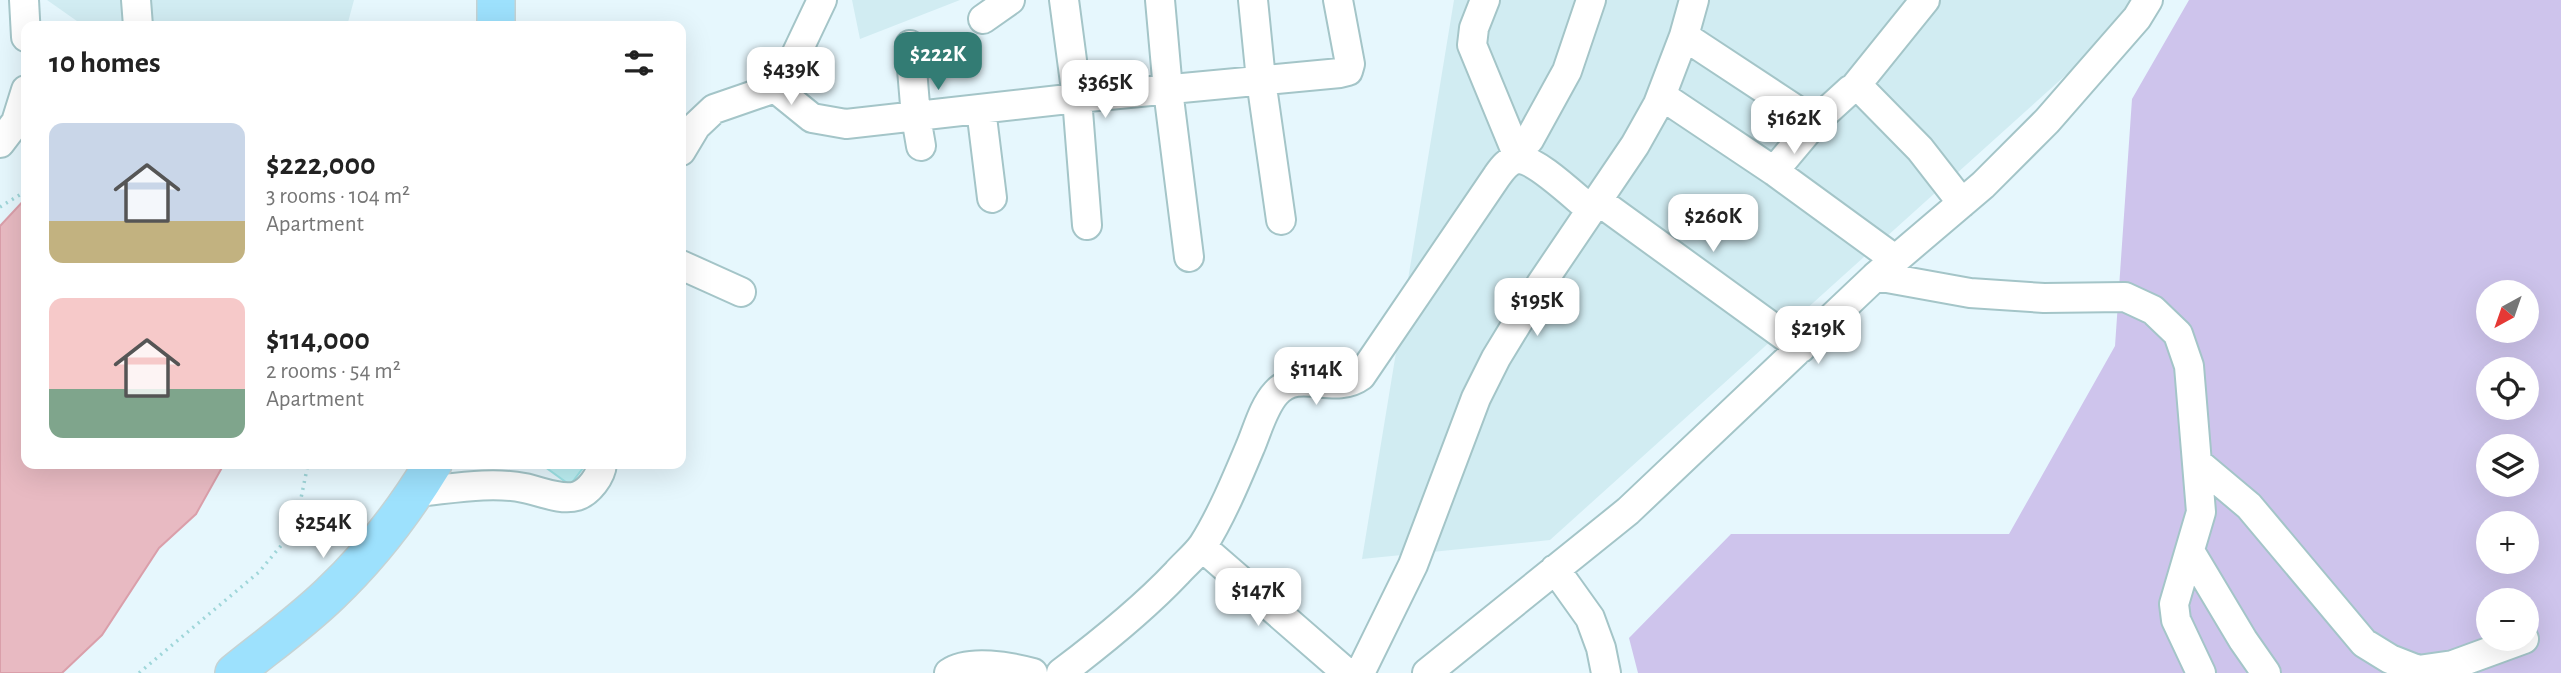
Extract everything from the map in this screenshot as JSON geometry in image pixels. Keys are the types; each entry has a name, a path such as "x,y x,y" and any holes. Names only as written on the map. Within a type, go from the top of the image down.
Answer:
{"main road":[{"path":"496,0 496,21"},
{"path":"515,0 515,21"},
{"path":"234,673 330,594 437,477"},
{"path":"270,673 328,626 378,577 408,540 437,477"}],"street":[{"path":"24,0 25,21"},
{"path":"136,0 138,21"},
{"path":"686,142 696,125 714,110 775,88 793,61 822,0"},
{"path":"983,19 1010,0"},
{"path":"1063,0 1077,98 1087,225"},
{"path":"1160,0 1168,90 1189,257"},
{"path":"1253,0 1261,80 1281,220"},
{"path":"775,88 813,118 846,124 1077,98 1340,74 1348,71 1350,64 1338,0"},
{"path":"1485,0 1474,28 1472,45 1517,153 1801,348"},
{"path":"1061,673 1135,615 1202,547 1240,471 1266,410 1283,386 1295,382 1344,385 1361,376 1497,176 1529,140 1567,71 1591,0"},
{"path":"1360,673 1413,565 1476,398 1496,358 1541,284 1635,145 1662,96 1695,0"},
{"path":"1774,172 1816,121 1854,88 1925,0"},
{"path":"1427,673 1628,511 1886,268 1962,203 2047,121 2137,18 2148,0"},
{"path":"1684,36 1800,114 1816,121"},
{"path":"910,44 921,146"},
{"path":"1854,88 1862,90 1872,99 1920,149 1962,203"},
{"path":"1662,96 1774,172 1886,268 1970,293 2044,298 2125,297 2153,310 2178,334 2189,366 2202,512 2175,604 2176,620 2201,673"},
{"path":"0,144 16,122 21,106"},
{"path":"981,109 992,198"},
{"path":"686,267 741,292"},
{"path":"2199,464 2249,506 2364,643 2390,659 2418,670 2453,665 2491,651"},
{"path":"437,477 490,486 522,487 550,495 575,497 586,492 601,469"},
{"path":"1202,547 1347,673"},
{"path":"2191,553 2266,673"},
{"path":"1555,569 1590,618 1601,648 1606,673"},
{"path":"949,673 968,666 997,666 1033,673"}],"path":[{"path":"0,207 21,194"},
{"path":"139,673 259,572 289,536 299,508 307,469"}],"shaded area":[{"path":"47,0 354,0 348,21 77,21"},
{"path":"852,0 960,0 860,39"},
{"path":"1454,0 2149,0 1550,540 1362,559"},
{"path":"2189,0 2561,0 2561,673 1638,673 1629,638 1731,534 2009,534 2115,346 2132,99"},
{"path":"21,203 21,469 221,469 196,514 159,548 102,635 62,673 0,673 0,226"}],"building":[{"path":"548,469 582,469 570,485"}]}
